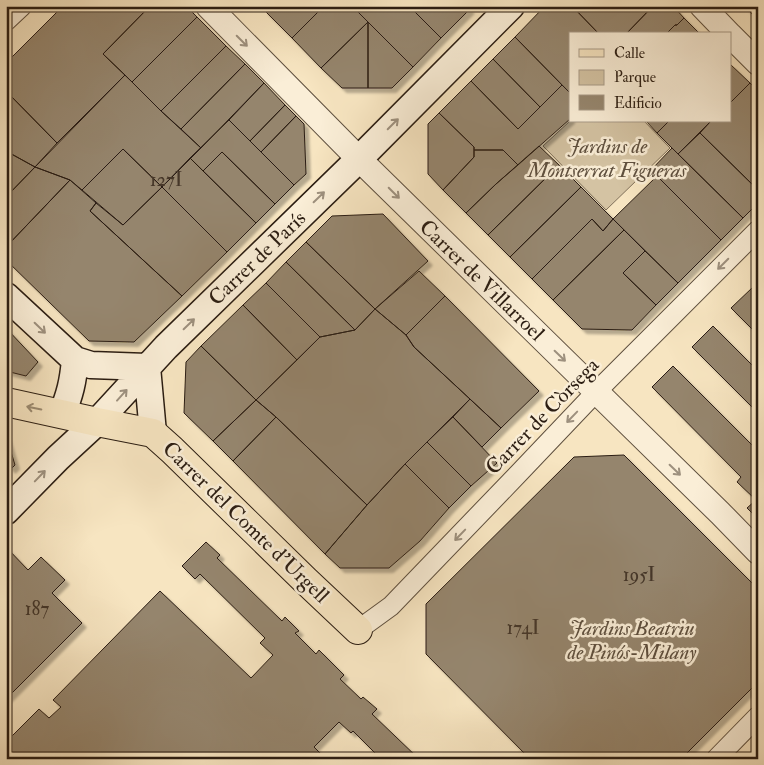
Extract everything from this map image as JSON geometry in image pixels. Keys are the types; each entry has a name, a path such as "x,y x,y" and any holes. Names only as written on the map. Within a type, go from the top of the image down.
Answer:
{"main road":[{"name":"Carrer de París","path":"6,511 58,458 97,422 166,346 359,159 511,6"},
{"path":"6,296 75,360 91,365 147,368 153,433"},
{"path":"62,414 70,393 75,360"},
{"name":"Carrer del Comte d'Urgell","path":"6,402 153,433 358,630"}],"street":[{"path":"6,21 22,6"},
{"name":"Carrer de Villarroel","path":"208,6 359,159 758,552"},
{"path":"702,6 728,32"},
{"path":"732,36 758,62"},
{"name":"Carrer de Còrsega","path":"358,630 397,600 596,392 758,230"},
{"path":"716,759 758,716"}],"green space":[{"name":"Jardins de Montserrat Figueras","path":"569,122 645,122 670,148 606,210 543,146"}],"building":[{"path":"63,6 150,6 103,54 125,75 57,143 6,91 6,63"},
{"path":"150,6 186,6 197,17 132,82 103,54"},
{"path":"267,6 324,6 292,38 264,10"},
{"path":"324,6 352,6 368,22 321,68 292,38"},
{"path":"361,6 409,6 441,38 413,67 357,11"},
{"path":"409,6 467,6 470,9 441,38"},
{"path":"545,6 572,6 597,32 569,32 569,92 515,37"},
{"path":"572,6 653,6 628,32 597,32"},
{"path":"653,6 673,6 684,18 668,32 628,32"},
{"path":"758,6 758,20 745,7"},
{"path":"197,17 226,46 161,111 132,82"},
{"path":"684,18 698,32 668,32"},
{"path":"368,22 413,67 392,88 368,88"},
{"path":"368,22 368,88 342,88 321,68"},
{"path":"515,37 562,85 540,107 493,59"},
{"path":"226,46 245,64 181,129 161,111"},
{"path":"493,59 540,107 518,129 471,81"},
{"path":"245,64 264,83 201,148 181,129"},
{"path":"732,66 750,83 732,101"},
{"path":"125,75 201,148 162,187 123,149 82,190 70,180 35,167"},
{"path":"471,81 518,129 562,85 569,92 569,120 518,165 503,150 474,150 474,147 439,113"},
{"path":"264,83 285,105 250,141 229,120"},
{"path":"750,83 758,91 758,190 700,133 710,122 732,122 732,101"},
{"path":"6,91 57,143 35,167 6,151"},
{"path":"285,105 296,116 261,152 250,141"},
{"path":"439,113 474,147 474,157 443,190 428,174 428,124"},
{"path":"296,116 304,124 306,174 294,185 261,152"},
{"path":"229,120 294,185 275,204 222,152 203,171 190,158"},
{"path":"647,122 668,122 657,133"},
{"path":"668,122 710,122 678,154 657,133"},
{"path":"700,133 758,190 758,203 743,218 678,154"},
{"path":"539,146 559,165 488,235 466,213"},
{"path":"672,148 743,218 721,240 651,170"},
{"path":"123,149 162,187 123,225 82,190"},
{"path":"474,150 503,150 518,165 466,213 443,190 474,157"},
{"path":"6,151 35,167 6,197"},
{"path":"222,152 275,204 256,223 203,171"},
{"path":"190,158 256,223 227,252 162,187"},
{"path":"559,165 581,187 510,257 488,235"},
{"path":"35,167 70,180 6,247 6,197"},
{"path":"657,176 721,240 678,283 613,219"},
{"path":"70,180 96,203 90,211 182,296 134,342 89,341 6,260 6,247"},
{"path":"162,187 227,252 182,296 90,211 96,203 123,225"},
{"path":"581,187 613,219 603,231 592,219 532,279 510,257"},
{"path":"383,214 428,261 375,309 306,242 332,216"},
{"path":"592,219 603,231 613,219 624,230 553,300 532,279"},
{"path":"624,230 645,251 623,273 656,305 632,330 582,329 553,300"},
{"path":"306,242 375,309 355,330 286,262"},
{"path":"645,251 678,283 656,305 623,273"},
{"path":"286,262 355,330 320,337 266,283"},
{"path":"419,271 445,296 406,335 375,309"},
{"path":"266,283 320,337 297,360 243,305"},
{"path":"753,287 758,292 758,335 731,308"},
{"path":"445,296 539,391 501,428 414,347 406,335"},
{"path":"243,305 297,360 256,400 201,346"},
{"path":"375,309 406,335 414,347 470,399 367,505 256,400 320,337 355,330"},
{"path":"713,326 758,371 758,413 692,347"},
{"path":"6,328 38,362 26,376 6,371"},
{"path":"201,346 256,400 213,441 184,413 186,362"},
{"path":"673,366 758,451 758,519 747,508 756,500 737,482 741,477 652,387"},
{"path":"470,399 501,428 482,447 453,417"},
{"path":"256,400 276,417 233,461 213,441"},
{"path":"276,417 367,505 325,554 233,461"},
{"path":"453,417 497,463 471,486 427,442"},
{"path":"6,435 15,465 11,469 6,464"},
{"path":"427,442 471,486 449,508 405,464"},
{"path":"624,455 758,589 758,682 681,759 530,759 426,654 426,604 574,457"},
{"path":"405,464 449,508 420,541 389,568 340,568 325,554"},
{"path":"206,542 220,555 217,558 282,621 285,617 299,631 295,633 316,654 319,650 344,675 340,679 361,699 363,697 377,709 372,714 419,759 381,759 353,731 351,733 339,722 314,747 326,759 287,759 284,756 281,759 6,759 6,742 39,709 49,718 61,707 53,700 160,591 251,678 273,655 260,643 265,638 200,574 195,579 182,566"},
{"path":"6,547 28,570 41,557 65,580 52,593 82,623 6,699"}],"park label":[{"name":"Jardins Beatriu de Pinós-Milany","path":"632,640"}]}
